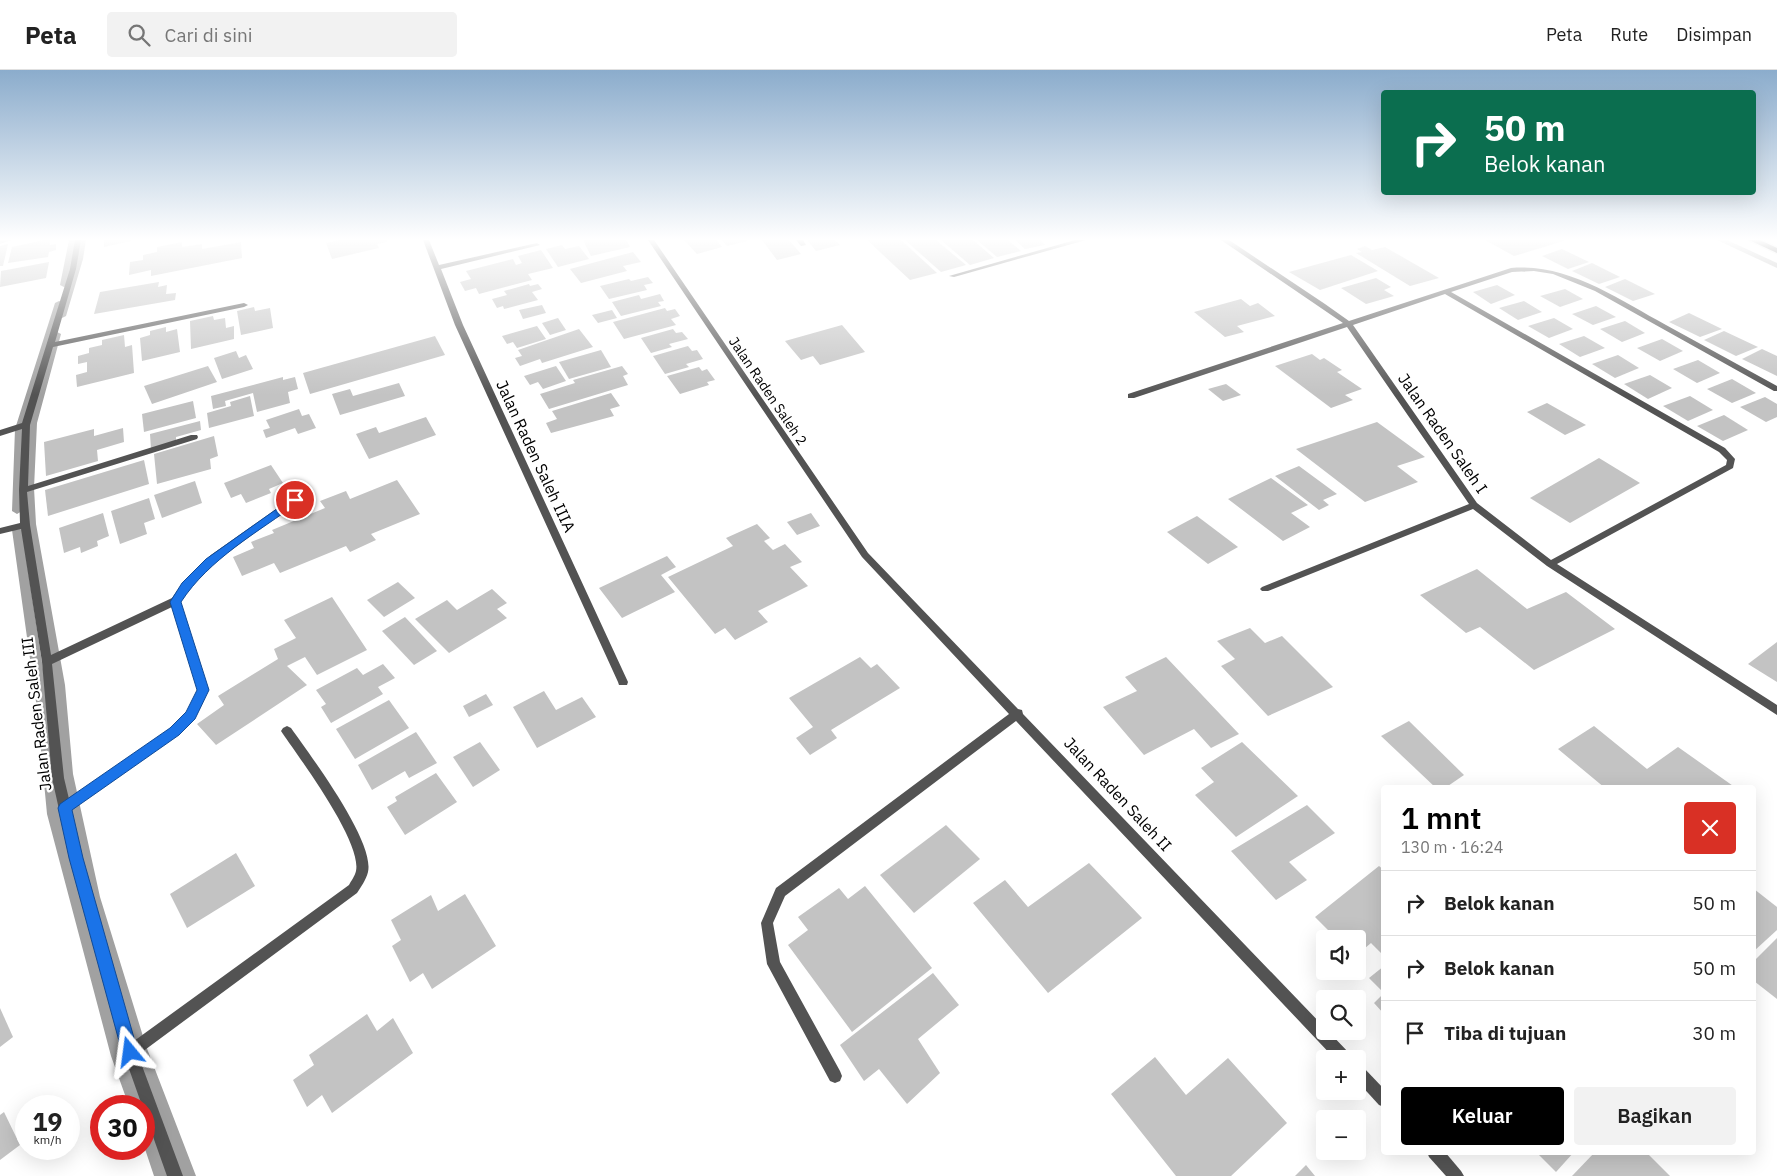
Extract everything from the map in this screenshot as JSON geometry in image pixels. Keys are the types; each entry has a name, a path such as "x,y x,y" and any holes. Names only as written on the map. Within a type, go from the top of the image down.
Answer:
{"street":[{"name":"Jalan Raden Saleh III","path":"66,292 26,424 23,490 24,525 47,662 58,778 76,858 130,1052 175,1176"},
{"name":"Jalan Raden Saleh IIIA","path":"446,292 459,326 623,682"},
{"name":"Jalan Raden Saleh 2","path":"686,292 865,555"},
{"name":"Jalan Raden Saleh I","path":"1303,292 1350,325 1474,505 1550,564 1777,711"},
{"path":"1131,396 1452,292"},
{"path":"1600,292 1777,389"},
{"path":"1448,293 1722,450 1731,459 1730,466 1550,564"},
{"path":"50,344 244,305"},
{"path":"0,433 26,424"},
{"path":"23,490 194,437"},
{"path":"47,662 175,602 186,586 210,562 295,500"},
{"path":"1265,589 1474,505"},
{"path":"0,531 24,525"},
{"name":"Jalan Raden Saleh II","path":"865,555 1018,713 1336,1050"},
{"path":"65,808 175,731 191,715 197,705 203,690 175,602"},
{"path":"835,1076 774,964 767,923 780,892 1018,713"},
{"path":"130,1052 353,889 362,870 359,852 352,831 287,731"},
{"path":"1366,1081 1381,1097"},
{"path":"1437,1155 1456,1176"}],"building":[{"path":"100,292 176,293 175,300 94,314"},
{"path":"504,292 533,292 538,300 504,309 503,306 497,308 492,299 507,295"},
{"path":"604,292 640,292 609,299"},
{"path":"1347,292 1387,292 1394,296 1366,304"},
{"path":"1473,292 1509,292 1515,295 1491,304"},
{"path":"1556,292 1570,292 1583,299 1560,307 1540,296"},
{"path":"1614,292 1650,292 1655,294 1633,301"},
{"path":"660,294 664,301 658,302 661,306 621,316 612,302 639,295 641,299"},
{"path":"1241,299 1250,306 1258,303 1275,316 1237,326 1244,332 1225,337 1194,312"},
{"path":"1524,301 1542,312 1518,320 1499,308"},
{"path":"542,305 546,313 523,319 519,310"},
{"path":"1596,306 1616,317 1593,325 1572,314"},
{"path":"254,307 255,311 270,308 273,328 241,335 237,311"},
{"path":"665,308 667,311 675,309 680,316 671,319 676,325 624,339 613,322"},
{"path":"612,310 617,318 598,323 592,315"},
{"path":"1689,313 1722,329 1700,337 1669,322"},
{"path":"213,316 214,320 225,318 226,328 234,326 234,339 191,349 190,321"},
{"path":"558,318 566,330 550,335 542,323"},
{"path":"1554,318 1573,329 1549,338 1528,326"},
{"path":"1625,321 1645,333 1622,342 1600,329"},
{"path":"842,325 865,352 820,365 813,356 801,360 785,341"},
{"path":"537,326 546,339 517,348 513,342 507,344 502,336"},
{"path":"166,327 166,332 177,329 180,352 142,361 140,338 150,335 150,331"},
{"path":"579,329 593,347 542,363 540,359 520,366 515,358 522,356 518,350"},
{"path":"673,329 676,333 682,332 688,339 669,344 672,347 651,353 641,338"},
{"path":"1724,331 1758,347 1736,356 1704,340"},
{"path":"124,335 125,347 132,345 134,373 77,387 76,375 87,372 87,362 78,364 78,356 89,353 89,348 102,345 102,340"},
{"path":"435,336 445,355 310,394 303,373"},
{"path":"1584,336 1605,348 1580,357 1559,344"},
{"path":"1662,339 1683,351 1660,361 1637,348"},
{"path":"688,346 692,351 697,350 703,359 686,364 689,367 665,374 653,356"},
{"path":"1762,349 1777,356 1777,376 1742,359"},
{"path":"601,350 611,367 569,379 559,362"},
{"path":"236,351 239,358 246,355 253,369 222,379 214,358"},
{"path":"1312,354 1320,360 1324,358 1342,370 1337,372 1362,389 1345,395 1353,400 1331,408 1275,366"},
{"path":"1618,355 1639,368 1615,378 1592,364"},
{"path":"1698,360 1720,373 1697,383 1673,369"},
{"path":"208,366 217,382 152,404 144,386"},
{"path":"556,366 566,381 543,389 538,382 530,385 524,376"},
{"path":"622,366 628,374 623,376 628,385 549,409 540,394 575,383 573,380"},
{"path":"699,367 702,371 707,369 715,380 707,382 709,385 680,394 667,376"},
{"path":"1650,375 1672,388 1648,399 1624,384"},
{"path":"283,377 283,380 295,377 298,389 288,392 290,403 257,412 253,393 225,401 226,406 213,409 211,396"},
{"path":"1732,379 1756,393 1732,403 1707,389"},
{"path":"399,383 405,396 340,415 332,394 350,389 353,396"},
{"path":"1226,384 1241,395 1223,401 1208,389"},
{"path":"611,393 620,406 610,409 614,416 551,433 546,423 557,419 552,411"},
{"path":"250,396 254,416 209,428 207,413 231,406 230,402"},
{"path":"1690,396 1713,410 1688,421 1663,406"},
{"path":"1765,397 1777,404 1777,417 1766,422 1740,407"},
{"path":"193,401 196,418 144,432 142,414"},
{"path":"1547,403 1586,425 1565,435 1527,412"},
{"path":"299,409 302,416 309,414 316,428 298,434 295,428 266,438 263,430 270,428 266,420"},
{"path":"1724,415 1748,430 1723,441 1697,426"},
{"path":"426,417 436,435 369,459 356,434 376,427 379,433"},
{"path":"200,421 201,430 176,437 176,442 151,449 150,434"},
{"path":"1377,422 1425,457 1397,466 1418,482 1365,502 1296,449"},
{"path":"123,428 124,442 97,450 98,461 46,476 44,442 94,429 94,436"},
{"path":"214,436 218,456 210,459 211,469 157,484 154,454"},
{"path":"1599,458 1640,483 1570,523 1530,498"},
{"path":"144,460 149,484 48,516 45,490"},
{"path":"271,465 283,483 269,489 271,493 246,503 241,494 231,498 224,483"},
{"path":"1299,466 1337,494 1323,500 1329,505 1319,510 1275,476"},
{"path":"1271,478 1308,505 1291,513 1310,527 1283,541 1228,499"},
{"path":"397,480 420,514 371,534 376,540 350,552 346,546 280,573 274,563 242,576 233,557 254,548 251,542 274,533 272,530 325,508 320,501 346,491 350,499"},
{"path":"195,481 202,503 162,518 154,495"},
{"path":"149,498 155,519 144,523 147,534 120,544 111,511"},
{"path":"103,513 109,536 97,541 98,546 81,553 80,547 64,553 59,528"},
{"path":"811,513 820,526 797,535 787,522"},
{"path":"1197,516 1238,547 1208,564 1167,532"},
{"path":"757,524 770,538 764,541 773,550 785,544 802,562 790,567 808,586 758,611 768,622 735,640 725,628 715,634 668,577 733,546 726,538"},
{"path":"667,556 676,567 661,575 675,592 622,618 599,588"},
{"path":"1477,569 1527,609 1566,592 1615,629 1534,670 1480,627 1466,633 1420,595"},
{"path":"398,582 415,598 384,617 367,600"},
{"path":"492,589 507,603 497,609 507,618 449,653 415,619 447,600 457,610"},
{"path":"332,597 367,650 317,675 305,657 287,666 307,685 216,745 197,724 224,705 218,696 278,659 274,649 296,638 284,620"},
{"path":"405,617 437,651 414,665 382,631"},
{"path":"1250,628 1265,643 1282,636 1333,687 1268,716 1221,666 1235,659 1217,641"},
{"path":"1777,642 1777,682 1748,664"},
{"path":"860,657 871,668 877,664 900,688 831,730 837,738 810,755 796,738 813,727 789,698"},
{"path":"1166,657 1239,734 1211,748 1194,729 1144,755 1103,707 1137,691 1125,677"},
{"path":"383,664 395,678 378,687 383,694 331,723 321,707 326,704 316,690 357,668 363,675"},
{"path":"544,691 556,710 582,697 596,717 537,748 513,707"},
{"path":"486,694 493,705 469,717 463,706"},
{"path":"389,700 409,728 355,759 336,729"},
{"path":"1409,721 1464,775 1449,785 1433,785 1381,736"},
{"path":"1594,726 1647,769 1678,747 1732,785 1601,785 1558,749"},
{"path":"416,732 437,763 409,778 405,771 372,790 358,765"},
{"path":"480,742 500,770 473,787 453,757"},
{"path":"1242,742 1298,796 1236,837 1195,795 1214,782 1201,768"},
{"path":"436,773 457,802 405,835 387,807 397,801 395,797"},
{"path":"1307,805 1335,833 1289,862 1307,880 1276,900 1231,851"},
{"path":"946,825 980,859 914,913 880,875"},
{"path":"236,853 255,886 187,928 170,894"},
{"path":"1089,863 1142,918 1048,993 973,903 1005,880 1028,907"},
{"path":"1379,866 1381,868 1381,953 1371,943 1366,947 1366,930 1328,930 1315,917"},
{"path":"865,886 932,968 852,1032 788,945 808,930 798,917 839,888 848,899"},
{"path":"1756,891 1777,907 1777,930 1756,949"},
{"path":"465,894 496,946 432,989 423,973 410,982 392,946 401,940 391,920 431,895 438,911"},
{"path":"1777,938 1777,999 1756,983 1756,959"},
{"path":"1381,968 1381,990 1369,978"},
{"path":"933,973 959,1005 918,1039 940,1073 907,1104 879,1069 864,1081 840,1045"},
{"path":"1381,996 1381,1011 1374,1003"},
{"path":"0,1008 13,1037 0,1047"},
{"path":"367,1014 377,1031 393,1018 413,1053 332,1113 322,1095 307,1107 293,1080 314,1065 309,1055"},
{"path":"1155,1057 1186,1095 1228,1058 1287,1123 1231,1176 1176,1176 1111,1094"},
{"path":"4,1112 15,1135 15,1149 0,1160 0,1115"},
{"path":"1539,1155 1571,1155 1556,1172"},
{"path":"1592,1155 1649,1155 1670,1176 1572,1176"},
{"path":"1306,1165 1315,1176 1295,1176"}],"waterway":[{"path":"62,316 69,292"},
{"path":"17,511 20,429 59,303"},
{"path":"57,334 32,423 29,488 31,524 59,685 67,774 93,897 138,1046 187,1176"},
{"path":"17,530 43,709 54,814 119,1056 133,1095"},
{"path":"155,1154 163,1176"}],"route":[{"path":"130,1052 76,858 65,808 175,731 191,715 203,690 175,602 186,586 210,562 295,500"}]}
